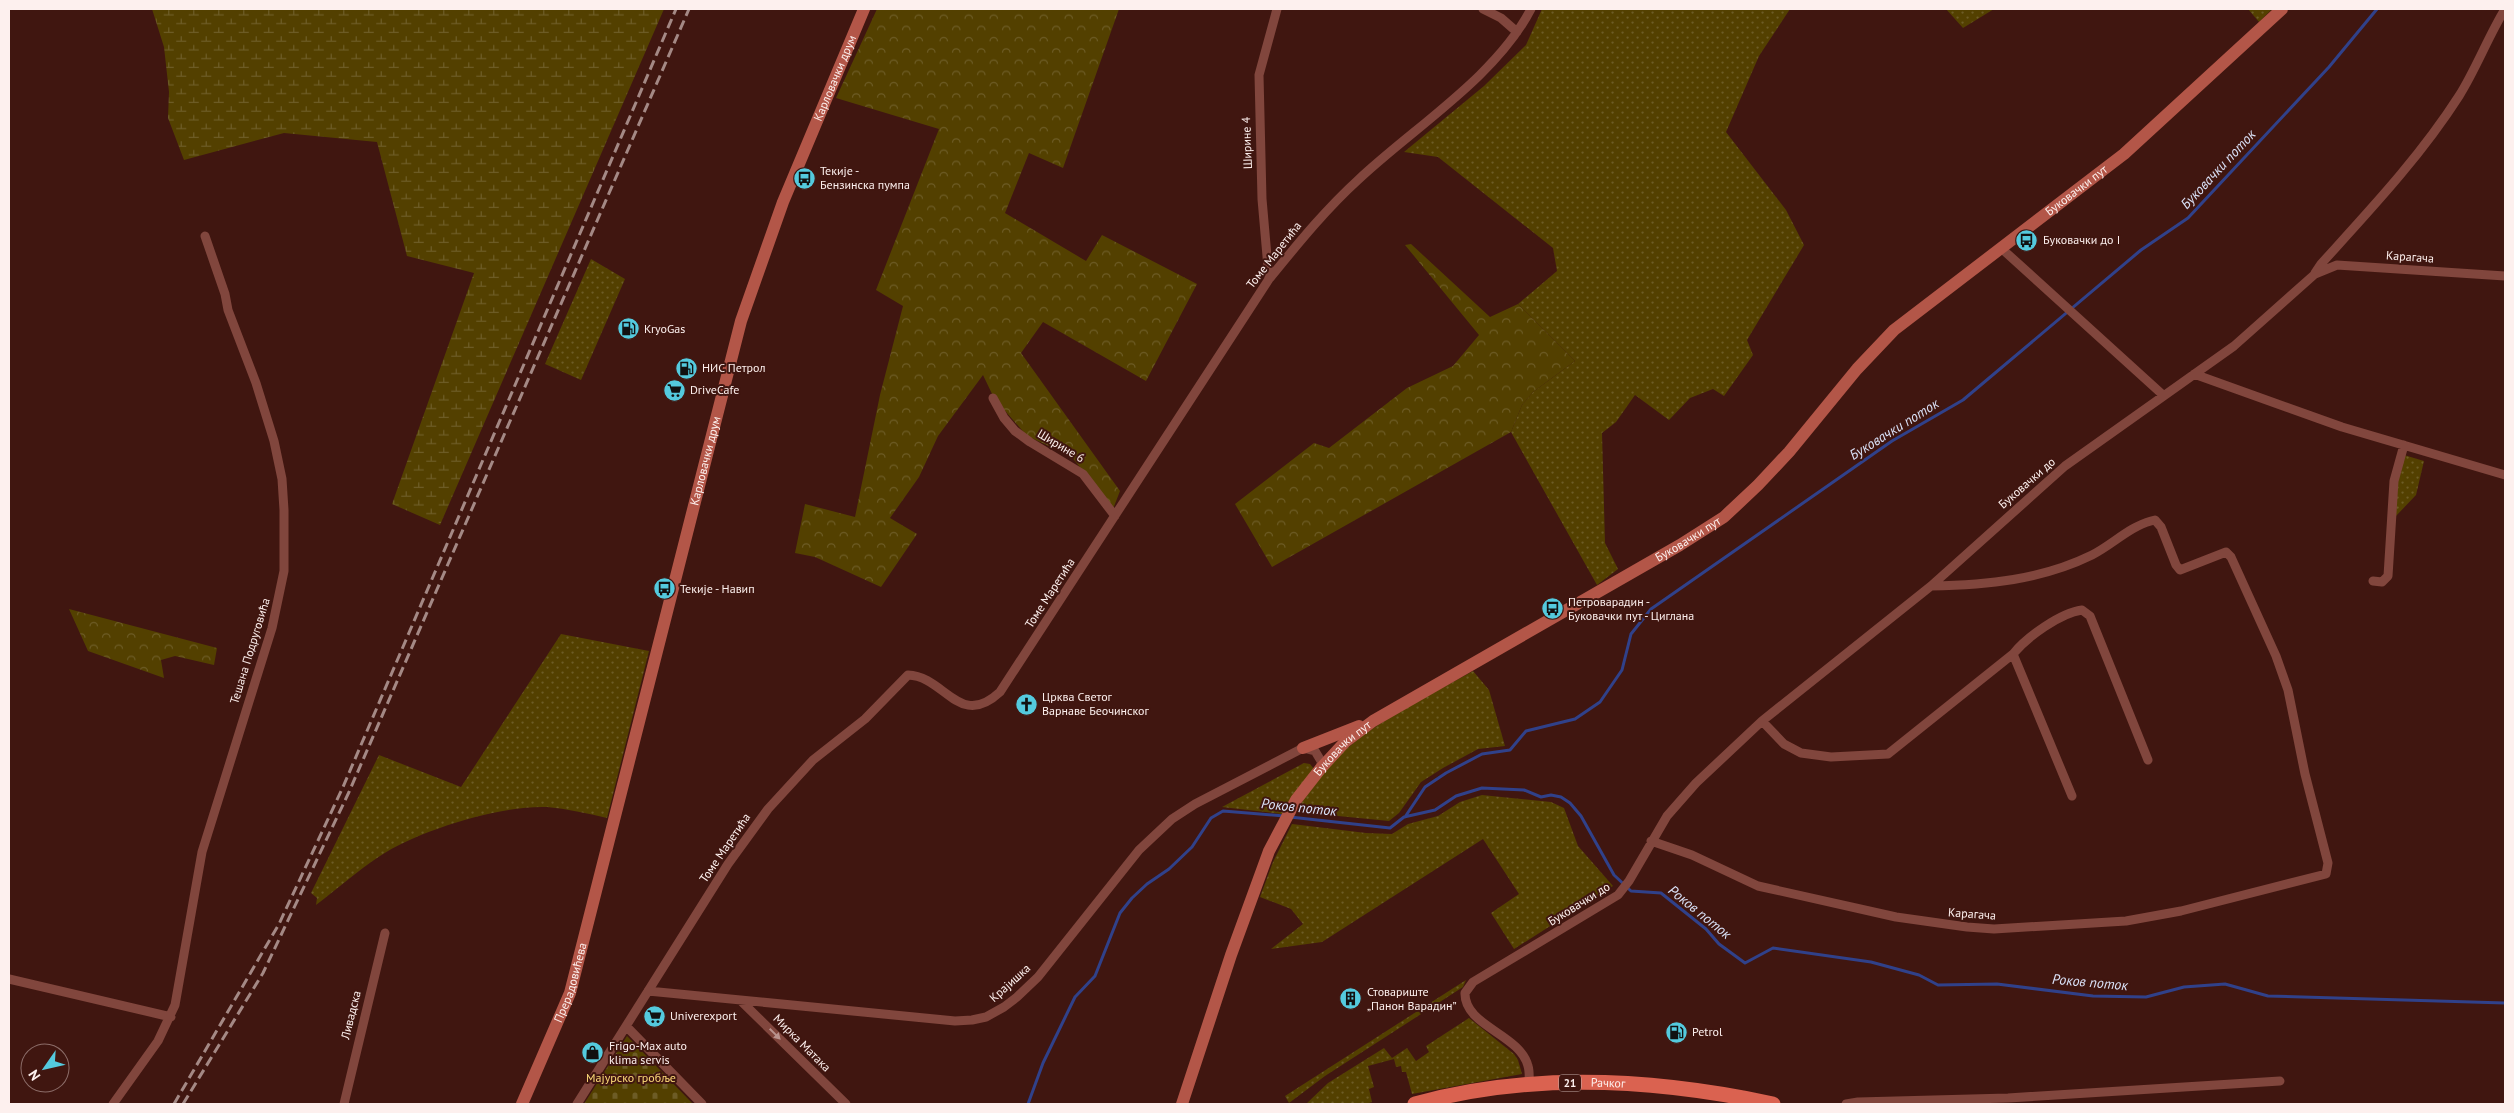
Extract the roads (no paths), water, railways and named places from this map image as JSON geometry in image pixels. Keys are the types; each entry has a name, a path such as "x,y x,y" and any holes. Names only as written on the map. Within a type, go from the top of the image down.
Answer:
{"main road":[{"name":"Рачког","path":"1415,1104 1470,1092 1601,1082 1710,1093 1773,1104"}],"street":[{"name":"Карловачки друм","path":"605,857 741,321 782,202 864,9"},
{"name":"Ширине 4","path":"1268,279 1262,199 1259,75 1277,9"},
{"path":"1483,9 1501,18 1517,32"},
{"name":"Томе Маретића","path":"577,1104 728,864 781,793 813,760 865,718 908,675 925,679 964,704 981,704 995,696 1008,682 1268,279 1314,224 1358,179 1408,139 1492,62 1517,32 1530,9"},
{"name":"Буковачки пут","path":"1182,1104 1258,878 1287,817 1321,768 1345,742 1373,721 1680,545 1724,517 1774,469 1857,369 1886,338 2124,154 2282,9"},
{"path":"2315,274 2321,264 2376,203 2459,96 2505,9"},
{"name":"Тешана Подруговића","path":"113,1104 158,1041 171,1016 202,852 274,621 284,572 285,541 282,479 274,441 256,383 228,310 225,294 205,236"},
{"path":"2001,248 2163,395"},
{"name":"Карагача","path":"2315,274 2337,265 2505,276"},
{"name":"Буковачки до","path":"1529,1086 1528,1065 1516,1046 1468,1007 1465,993 1473,982 1618,895 1629,882 1651,841 1685,795 1762,721 1931,586 2065,466 2234,346 2315,274"},
{"path":"2194,374 2342,427 2505,475"},
{"name":"Ширине 6","path":"993,398 1004,418 1015,431 1083,474 1115,516"},
{"path":"2373,581 2382,582 2388,576 2394,481 2404,446"},
{"name":"Карагача","path":"1651,841 1692,855 1758,886 1896,917 1994,929 2126,920 2181,911 2326,874 2328,863 2305,774 2288,690 2276,656 2229,554 2224,552 2180,570 2176,565 2161,527 2155,520 2152,520 2127,532 2093,554 2041,574 1997,582 1931,586"},
{"path":"1762,721 1784,744 1801,754 1831,758 1888,754 2014,654 2025,639 2075,611 2085,612 2090,616 2148,760"},
{"path":"2014,654 2072,796"},
{"path":"1303,748 1373,721"},
{"path":"1303,748 1315,751 1321,761 1321,768"},
{"name":"Крајишка","path":"648,991 955,1021 972,1020 994,1014 1017,997 1038,976 1139,850 1164,825 1195,804 1303,748"},
{"name":"Прерадовићева","path":"522,1104 570,993 605,857"},
{"name":"Ливадска","path":"344,1104 385,933"},
{"path":"9,979 171,1016"},
{"name":"Мирка Матака","path":"740,1000 846,1104"},
{"path":"626,1026 702,1104"},
{"path":"1846,1104 1858,1102 2008,1098 2280,1081"}],"waterway":[{"name":"Буковачки поток","path":"1405,817 1425,787 1446,773 1482,754 1510,750 1526,731 1575,719 1600,702 1622,670 1631,634 1651,609 1892,441 1963,400 2141,250 2188,218 2329,67 2377,9"},
{"name":"Роков поток","path":"1290,817 1390,828 1404,817 1435,810 1456,796 1482,788 1524,790 1541,797 1551,795 1561,797 1570,803 1581,816 1614,875 1631,891 1661,893 1706,929 1719,944 1745,963 1773,948 1871,962 1919,975 1938,985 1997,984 2093,996 2146,997 2184,987 2225,984 2268,996 2505,1003"},
{"name":"Роков поток","path":"1028,1104 1043,1063 1075,997 1095,976 1120,913 1132,898 1147,884 1169,869 1192,847 1211,818 1223,811 1284,816"}],"railway":[{"path":"174,1104 279,924 343,787 676,9"},
{"path":"183,1104 263,973 349,792 689,9"}],"place":[{"name":"Текије - Бензинска пумпа","path":"804,178"},
{"name":"Буковачки до I","path":"2027,240"},
{"name":"KryoGas","path":"628,329"},
{"name":"НИС Петрол","path":"686,368"},
{"name":"DriveCafe","path":"674,390"},
{"name":"Текије - Навип","path":"664,589"},
{"name":"Петроварадин - Буковачки пут - Циглана","path":"1552,609"},
{"name":"Црква Светог Варнаве Беочинског","path":"1026,704"},
{"name":"Стовариште „Панон Варадин”","path":"1351,999"},
{"name":"Univerexport","path":"654,1016"},
{"name":"Petrol","path":"1676,1032"},
{"name":"Frigo-Max auto klima servis","path":"593,1053"}],"park label":[{"name":"Мајурско гробље","path":"631,1078"}]}
